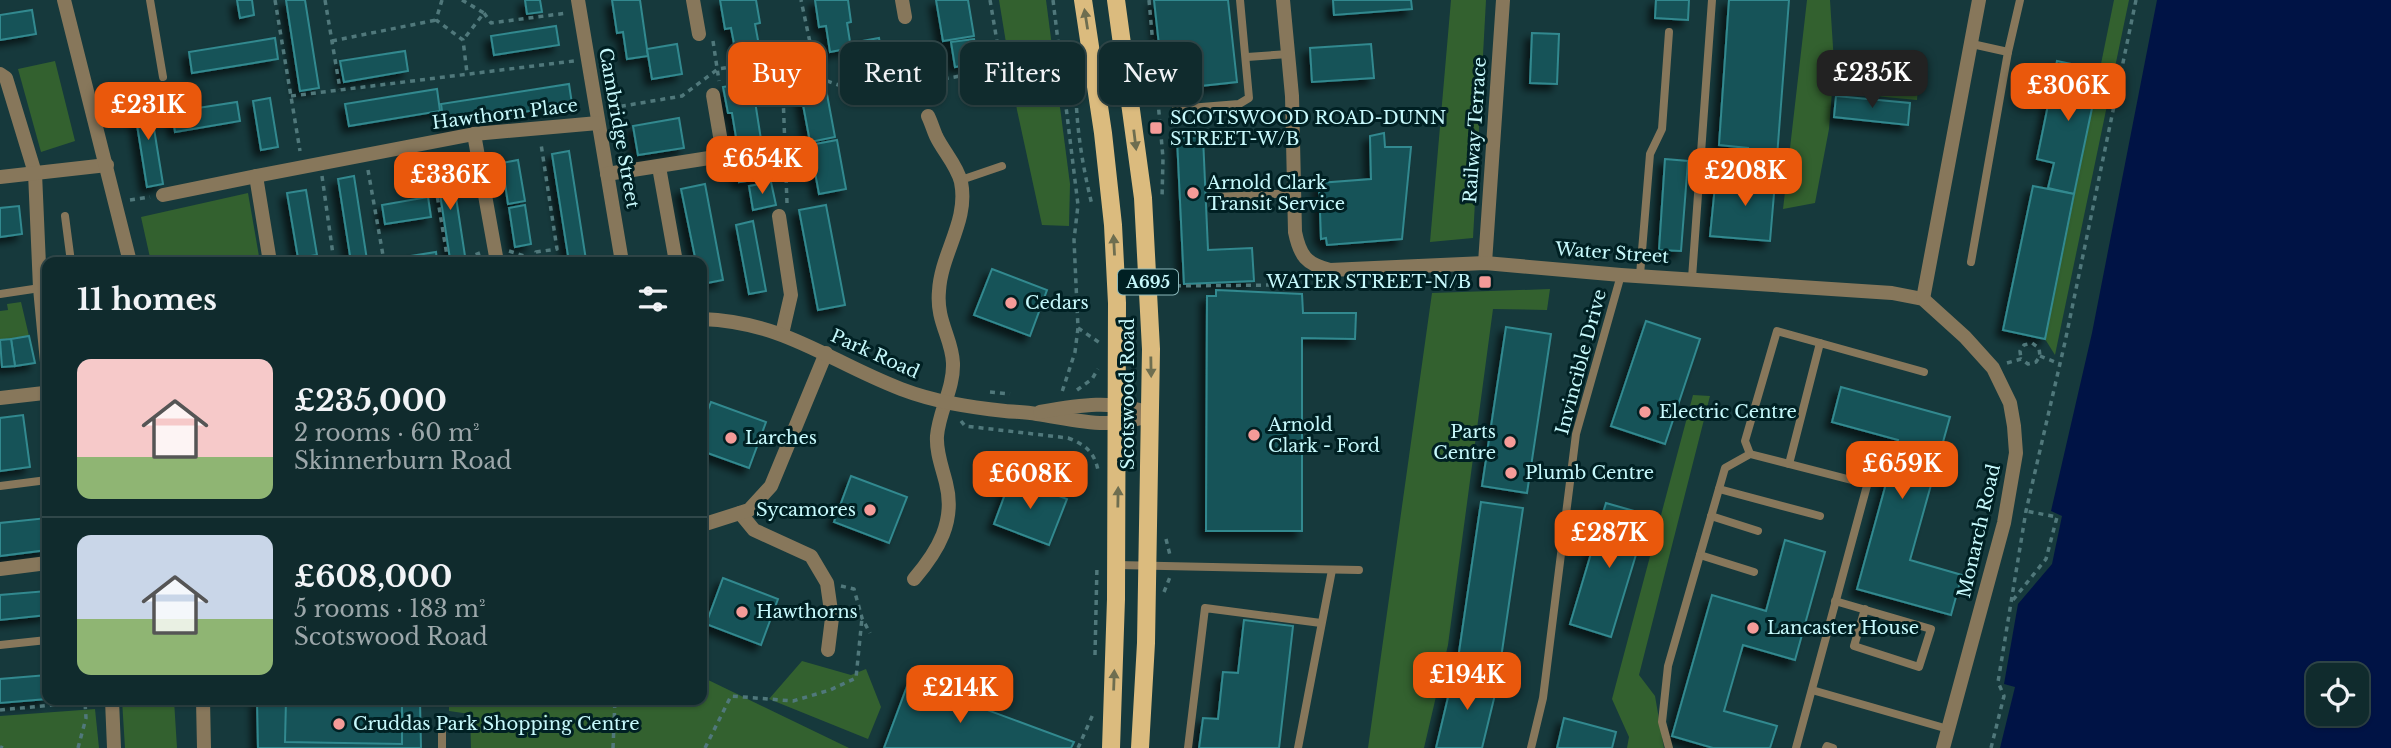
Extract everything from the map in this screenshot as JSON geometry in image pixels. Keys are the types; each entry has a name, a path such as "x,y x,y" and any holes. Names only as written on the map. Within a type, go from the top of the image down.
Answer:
{"main road":[{"name":"Scotswood Road","path":"1083,0 1103,133 1113,225 1117,303 1117,565 1111,748"},
{"name":"Scotswood Road","path":"1116,0 1143,198 1151,349 1146,643 1140,748"}],"street":[{"path":"64,0 129,257"},
{"path":"693,0 699,34"},
{"path":"902,0 905,17"},
{"path":"1283,0 1289,54 1294,232 1304,258 1314,266"},
{"name":"Railway Terrace","path":"1485,263 1503,0"},
{"path":"1923,299 1979,0"},
{"name":"Cambridge Street","path":"578,6 621,257"},
{"path":"0,74 6,78 35,173 42,279"},
{"path":"607,174 709,158 722,148 713,95"},
{"path":"914,579 937,549 944,534 949,510 947,487 937,446 953,363 940,314 939,289 945,257 961,211 961,180 928,116"},
{"name":"Hawthorn Place","path":"163,195 428,142 474,134 538,128 597,117"},
{"path":"474,134 496,257"},
{"path":"0,177 107,165"},
{"path":"659,167 675,257"},
{"path":"256,176 269,257"},
{"path":"779,216 791,295 782,334"},
{"name":"Water Street","path":"1314,266 1330,270 1485,263 1892,293 1923,299"},
{"name":"Monarch Road","path":"1923,299 1965,337 1993,368 2010,403 2016,453 2004,523 1943,748"},
{"name":"Park Road","path":"707,319 728,320 762,327 826,353 901,389 944,402 1035,413 1070,421 1118,424"},
{"path":"707,523 749,510 771,486 826,353"},
{"path":"0,398 42,393"},
{"name":"Park Road","path":"1035,413 1086,404 1118,404 1151,414"},
{"path":"1118,424 1136,421 1151,414"},
{"path":"740,513 754,530 811,556 827,583 832,618 828,650"},
{"path":"0,569 42,564"},
{"path":"112,705 114,748"},
{"path":"203,705 204,748"}],"lane":[{"path":"150,0 163,77"},
{"path":"1176,109 1245,102 1250,98 1240,0"},
{"path":"1692,278 1712,0"},
{"path":"1971,262 2008,52 2020,0"},
{"path":"1640,275 1650,154 1662,129 1669,32"},
{"path":"1972,44 2008,52"},
{"path":"1247,57 1289,54"},
{"path":"961,180 1002,166"},
{"path":"1214,197 1295,193"},
{"path":"65,215 70,257"},
{"name":"Invincible Drive","path":"1531,748 1543,698 1576,434 1621,275"},
{"path":"0,294 42,279"},
{"path":"1750,454 1745,441 1777,331 1924,372"},
{"path":"1789,464 1820,343"},
{"path":"1796,748 1878,444"},
{"path":"1669,748 1662,724 1668,666 1725,468 1750,454 1867,484"},
{"path":"0,486 42,481"},
{"path":"1719,489 1820,516"},
{"path":"1711,516 1758,531"},
{"path":"1700,555 1754,572"},
{"path":"1117,565 1359,570"},
{"path":"1298,748 1332,570"},
{"path":"1835,601 1865,609 1931,629 1919,667 1854,646 1865,609"},
{"path":"1188,748 1205,608 1321,624"},
{"path":"0,645 42,641"},
{"path":"1812,690 1948,729"},
{"path":"442,718 442,748"},
{"path":"1826,748 1833,748"}],"path":[{"path":"275,0 303,167"},
{"path":"325,0 340,89"},
{"path":"436,20 442,0"},
{"path":"462,0 484,13 491,23 578,6"},
{"path":"801,0 810,42"},
{"path":"990,0 997,42"},
{"path":"1053,0 1058,42"},
{"path":"1992,748 2004,696 1998,682 2026,511 2060,364 2136,0"},
{"path":"467,73 463,40 484,13"},
{"path":"332,41 436,20 463,40"},
{"path":"699,34 713,38 720,86 713,95"},
{"path":"291,96 587,59"},
{"path":"597,117 681,96 718,69 728,67"},
{"path":"826,81 861,93 960,76"},
{"path":"779,216 789,200 784,105"},
{"path":"1062,394 1074,359 1078,328 1074,240 1078,205 1066,105"},
{"path":"1075,105 1083,168 1093,210"},
{"path":"537,257 536,253 557,249 538,128"},
{"path":"428,142 447,257"},
{"path":"366,155 383,257"},
{"path":"320,164 333,257"},
{"path":"1075,169 1083,168"},
{"path":"116,202 163,195"},
{"path":"469,257 494,246 526,257"},
{"path":"1166,286 1279,285 1293,281 1314,266"},
{"name":"Scotswood Road","path":"1078,328 1095,342 1102,344 1102,331"},
{"path":"2004,364 2021,359 2028,363 2036,362 2040,355 2039,348 2032,343 2024,345 2020,351 2021,359"},
{"path":"2040,355 2060,364"},
{"path":"1055,395 1077,390 1093,379"},
{"path":"984,391 1015,394"},
{"path":"944,402 965,426 1059,436 1080,443 1094,456 1099,482"},
{"path":"2012,601 2046,559 2057,517 2026,511"},
{"path":"1095,658 1097,564"},
{"path":"827,583 854,589 862,618 870,633"},
{"path":"705,748 731,696 793,701 830,690 856,678 862,618"},
{"path":"0,710 53,705"},
{"path":"78,748 86,718 85,705"},
{"path":"613,748 615,705"},
{"path":"1078,748 1094,712 1093,736"}],"green space":[{"path":"999,0 1046,0 1051,42 1006,42"},
{"path":"1451,0 1486,0 1473,238 1430,242"},
{"path":"1807,0 1830,0 1834,63 1918,86 1917,100 1832,92 1829,129 1815,203 1783,209"},
{"path":"2114,0 2129,0 2055,355 2045,339"},
{"path":"55,61 75,141 41,152 18,69"},
{"path":"1016,105 1060,105 1070,184 1069,226 1042,225"},
{"path":"248,193 259,257 150,257 141,217"},
{"path":"1550,289 1547,310 1493,309 1448,645 1424,748 1368,748 1432,293"},
{"path":"21,302 29,336 0,340 0,311 8,310 7,304"},
{"path":"1693,395 1710,396 1639,675 1655,696 1664,748 1627,748 1629,737 1612,699"},
{"path":"802,661 851,675 866,669 881,707 868,739 769,699"},
{"path":"707,679 849,748 471,748 470,714 449,711 449,705 707,705"},
{"path":"122,705 174,705 177,748 125,748"},
{"path":"95,709 99,748 0,748 0,716"}],"shaded area":[{"path":"2157,0 2391,0 2391,748 2000,748 2015,687 2004,684 2018,604 2052,564 2062,516 2051,511 2092,333"}],"building":[{"path":"237,0 252,0 254,15 240,18"},
{"path":"286,0 305,0 319,88 300,91"},
{"path":"525,0 540,0 542,12 527,14"},
{"path":"612,0 640,0 648,56 627,59 623,32 617,33"},
{"path":"720,0 756,0 760,23 755,24 758,42 734,42 731,28 725,29"},
{"path":"815,0 848,0 851,22 847,23 850,42 840,42 840,50 830,52 826,26 819,27"},
{"path":"936,0 968,0 974,36 943,41"},
{"path":"1154,0 1228,0 1237,82 1202,86 1202,42 1159,42"},
{"path":"1333,0 1411,0 1412,9 1334,15"},
{"path":"1656,0 1689,0 1688,20 1655,18"},
{"path":"1729,0 1789,0 1776,170 1748,167 1748,148 1719,145"},
{"path":"32,10 36,34 0,40 0,15"},
{"path":"556,26 559,45 494,55 491,36"},
{"path":"1532,33 1559,34 1557,84 1530,83"},
{"path":"275,38 278,59 192,73 189,52"},
{"path":"879,38 880,42 857,42"},
{"path":"974,39 974,42 960,42 960,66 955,67 951,42"},
{"path":"677,44 682,74 652,79 647,49"},
{"path":"1371,44 1374,78 1312,82 1310,48"},
{"path":"405,51 408,71 344,82 340,61"},
{"path":"2057,61 2100,70 2074,194 2048,188 2054,163 2037,159"},
{"path":"569,84 572,104 444,125 441,104"},
{"path":"728,86 728,105 756,105 767,178 739,182 735,155 739,155 732,113 728,113 723,87"},
{"path":"437,89 440,111 349,126 345,104"},
{"path":"826,89 835,137 810,142 803,105 826,105"},
{"path":"1836,96 1910,103 1908,125 1834,117"},
{"path":"149,98 163,184 147,187 133,100"},
{"path":"270,98 278,147 261,150 253,101"},
{"path":"237,102 240,121 175,132 172,112"},
{"path":"679,118 684,148 638,155 633,126"},
{"path":"1384,133 1385,147 1411,147 1402,239 1327,245 1326,238 1321,239 1319,183 1371,179 1370,136"},
{"name":"Arnold Clark Transit Service","path":"1203,137 1208,250 1252,248 1254,281 1184,284 1177,138"},
{"path":"837,140 846,189 819,194 810,145"},
{"path":"569,151 586,257 568,257 552,154"},
{"path":"1665,159 1688,161 1681,251 1659,250"},
{"path":"518,160 525,201 508,204 502,163"},
{"path":"451,165 465,256 450,257 436,168"},
{"path":"1748,167 1776,170 1770,241 1710,236 1715,186 1746,188"},
{"path":"354,176 367,257 350,257 338,179"},
{"path":"771,182 776,205 753,210 749,186"},
{"path":"705,184 723,280 707,283 707,257 695,257 681,189"},
{"path":"2033,186 2074,194 2045,339 2003,330"},
{"path":"306,190 317,255 298,257 287,193"},
{"path":"428,197 431,217 385,224 382,205"},
{"path":"525,205 531,244 515,247 509,208"},
{"path":"826,205 845,305 818,310 799,210"},
{"path":"19,206 22,234 0,237 0,208"},
{"path":"753,221 766,291 749,294 736,225"},
{"path":"436,252 436,257 405,257"},
{"name":"Cedars","path":"992,269 1047,290 1030,336 974,315"},
{"name":"Arnold Clark - Ford","path":"1216,290 1302,294 1303,313 1356,313 1355,339 1302,338 1302,531 1206,531 1207,296 1216,296"},
{"path":"1646,321 1700,339 1665,444 1611,426"},
{"path":"1506,327 1551,334 1527,493 1482,486"},
{"path":"29,336 35,363 15,366 11,339"},
{"path":"11,339 15,366 2,367 0,340"},
{"path":"1841,387 1950,417 1910,560 1962,575 1951,615 1857,589 1898,440 1832,422"},
{"name":"Larches","path":"711,402 766,422 749,468 707,453 707,413"},
{"path":"23,415 30,467 0,471 0,418"},
{"name":"Sycamores","path":"851,476 907,497 889,543 834,522"},
{"path":"1011,478 1067,499 1049,545 994,524"},
{"path":"1481,502 1523,508 1500,665 1458,659"},
{"path":"1606,503 1648,515 1611,637 1570,624"},
{"path":"42,519 42,551 0,556 0,523"},
{"name":"Lancaster House","path":"1785,540 1825,552 1795,660 1743,645 1724,711 1777,726 1770,748 1713,748 1672,736 1712,595 1766,611"},
{"name":"Hawthorns","path":"723,578 778,599 761,645 707,624"},
{"path":"42,591 42,616 0,620 0,595"},
{"path":"1244,620 1293,626 1279,748 1199,748 1203,718 1218,719 1223,672 1238,673"},
{"path":"1454,672 1498,682 1482,748 1436,748"},
{"path":"42,675 42,699 0,703 0,679"},
{"path":"909,681 1074,742 1071,748 884,748"},
{"name":"Cruddas Park Shopping Centre","path":"257,705 420,705 421,748 258,748"},
{"path":"286,705 402,705 402,744 285,742"},
{"path":"1564,718 1616,732 1612,748 1557,748"}],"place":[{"name":"SCOTSWOOD ROAD-DUNN STREET-W/B","path":"1156,128"},
{"name":"Arnold Clark Transit Service","path":"1193,193"},
{"name":"WATER STREET-N/B","path":"1485,282"},
{"name":"Cedars","path":"1011,303"},
{"name":"Electric Centre","path":"1645,412"},
{"name":"Arnold Clark - Ford","path":"1254,435"},
{"name":"Larches","path":"731,438"},
{"name":"Parts Centre","path":"1510,442"},
{"name":"Plumb Centre","path":"1511,473"},
{"name":"Sycamores","path":"870,510"},
{"name":"Hawthorns","path":"742,612"},
{"name":"Lancaster House","path":"1753,628"},
{"name":"Cruddas Park Shopping Centre","path":"339,724"}]}
